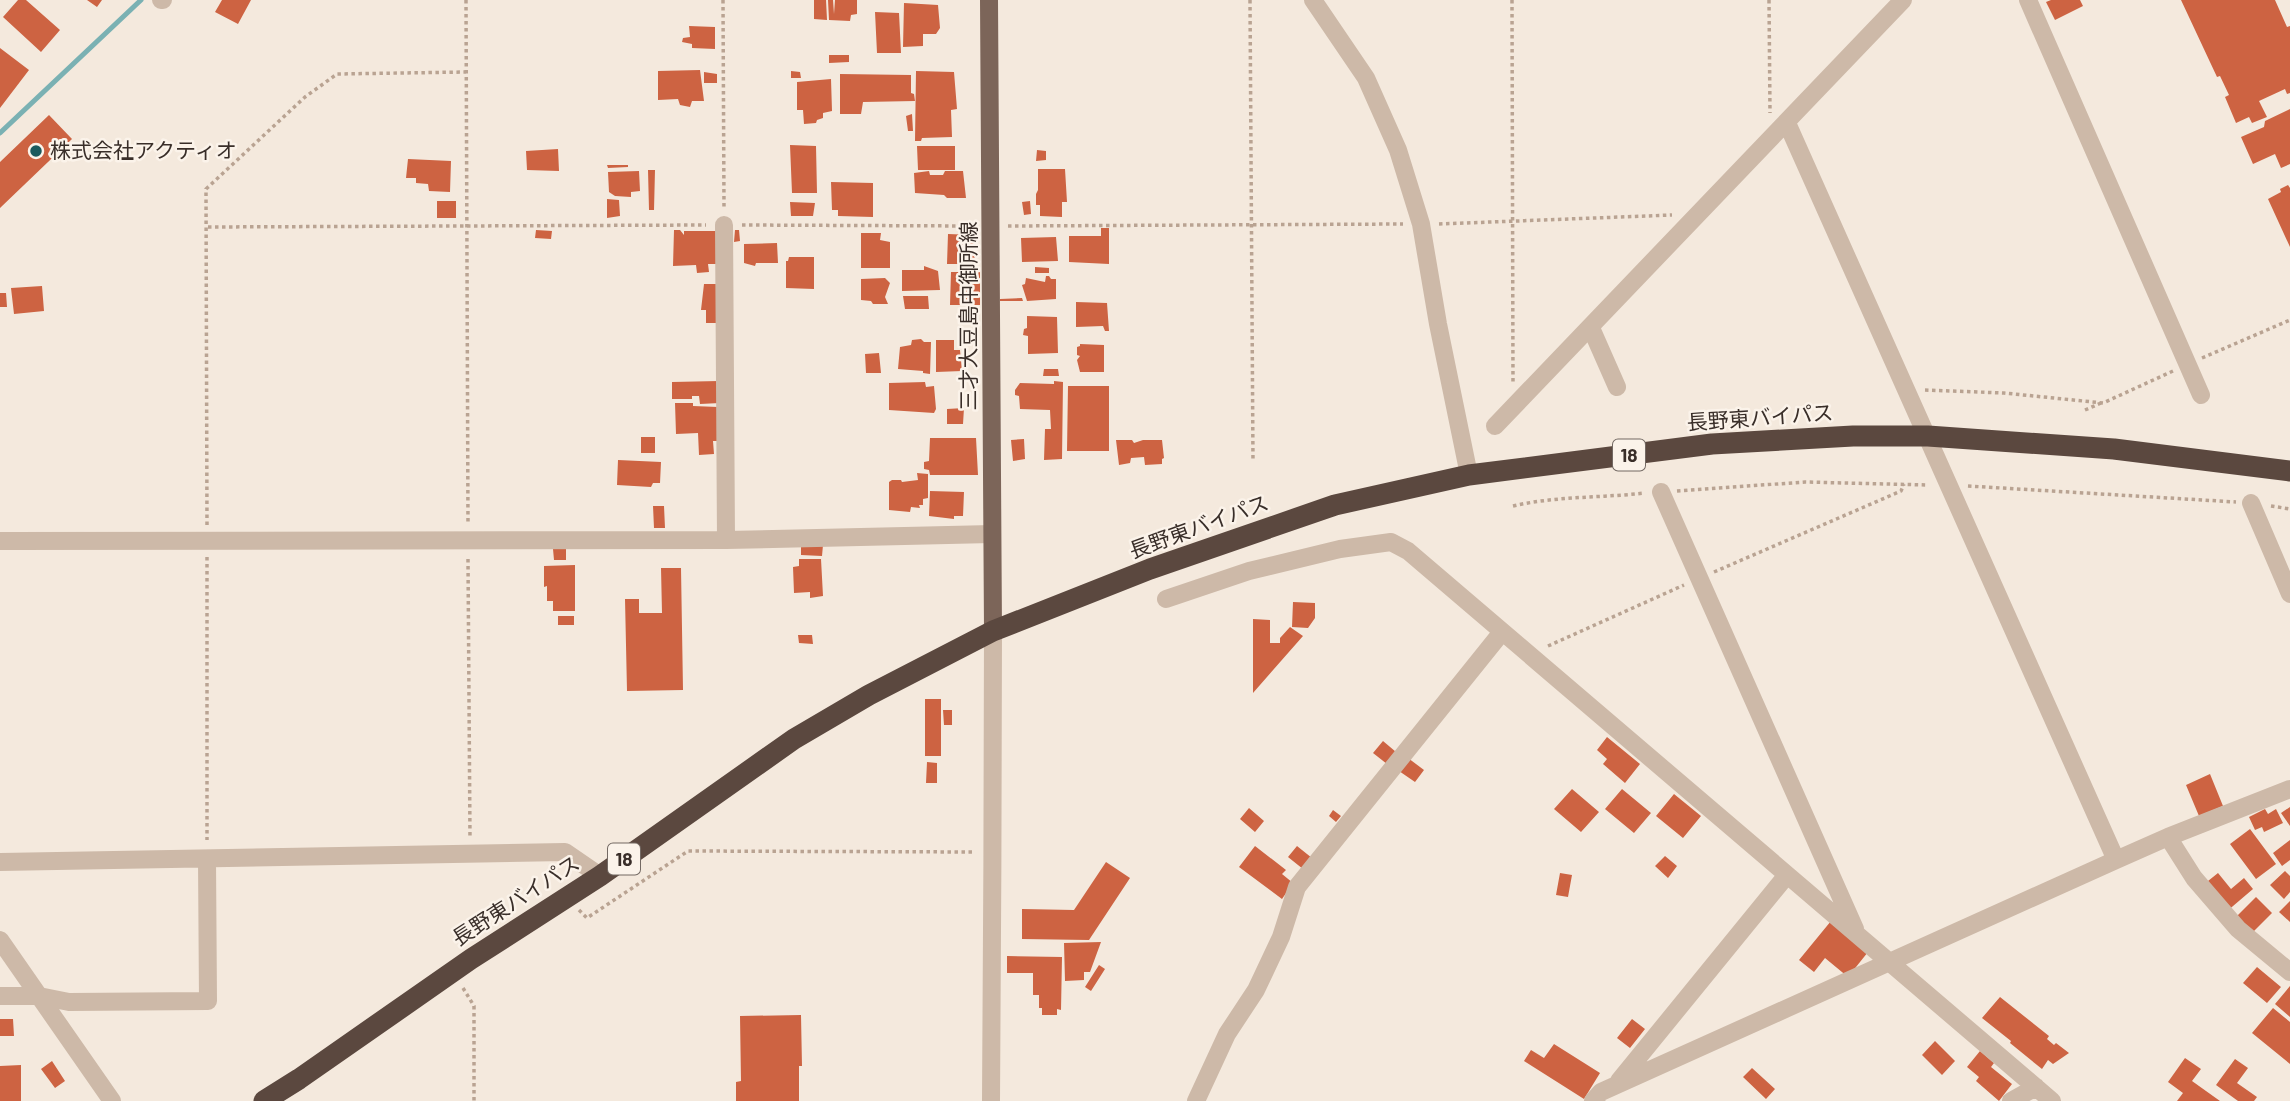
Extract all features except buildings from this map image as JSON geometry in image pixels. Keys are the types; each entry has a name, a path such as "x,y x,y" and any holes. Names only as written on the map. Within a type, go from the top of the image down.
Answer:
{"highway":[{"name":"長野東バイパス","path":"264,1101 453,971 600,876 794,739 869,695 993,631 1150,569 1335,505 1469,475 1712,444 1853,436 1928,436 2114,449 2290,471"}],"main road":[{"name":"三才大豆島中御所線","path":"989,0 993,631"}],"street":[{"path":"1313,0 1366,78 1398,150 1421,224 1469,475"},
{"path":"1495,426 1903,0"},
{"path":"2028,0 2201,395"},
{"path":"1787,123 2116,860"},
{"path":"724,225 726,540"},
{"path":"1591,328 1617,387"},
{"path":"1661,492 1857,935"},
{"path":"2251,503 2290,594"},
{"path":"0,541 726,540 992,534"},
{"path":"1166,599 1249,571 1340,549 1391,542 1408,551 2052,1101"},
{"path":"991,1101 993,631"},
{"path":"1196,1101 1227,1034 1256,990 1281,937 1297,887 1502,632"},
{"path":"1593,1101 1601,1092 1616,1084 2116,860 2290,789"},
{"path":"2168,837 2194,878 2238,929 2290,972"},
{"path":"0,862 565,852 600,876"},
{"path":"0,996 39,996 69,1002 208,1001 207,860"},
{"path":"1616,1084 1787,875"},
{"path":"0,940 112,1101"},
{"path":"2011,1101 2036,1087"}],"path":[{"path":"466,0 470,852"},
{"path":"723,0 724,225"},
{"path":"1250,0 1253,462"},
{"path":"1512,0 1513,406"},
{"path":"1769,0 1770,140"},
{"path":"207,860 206,189 305,97 337,74 466,72"},
{"path":"992,226 1421,224 1699,214"},
{"path":"208,227 465,225"},
{"path":"2085,410 2290,320"},
{"path":"1906,389 2004,393 2103,402"},
{"path":"1513,506 1543,499 1602,498 1805,482 1950,485 2251,503 2290,509"},
{"path":"1528,655 1901,491 1904,484"},
{"path":"565,897 587,918 688,851 991,852"},
{"path":"453,971 474,1006 474,1101"}],"waterway":[{"path":"0,133 141,0"}],"place":[{"name":"株式会社アクティオ","path":"36,151"}]}
